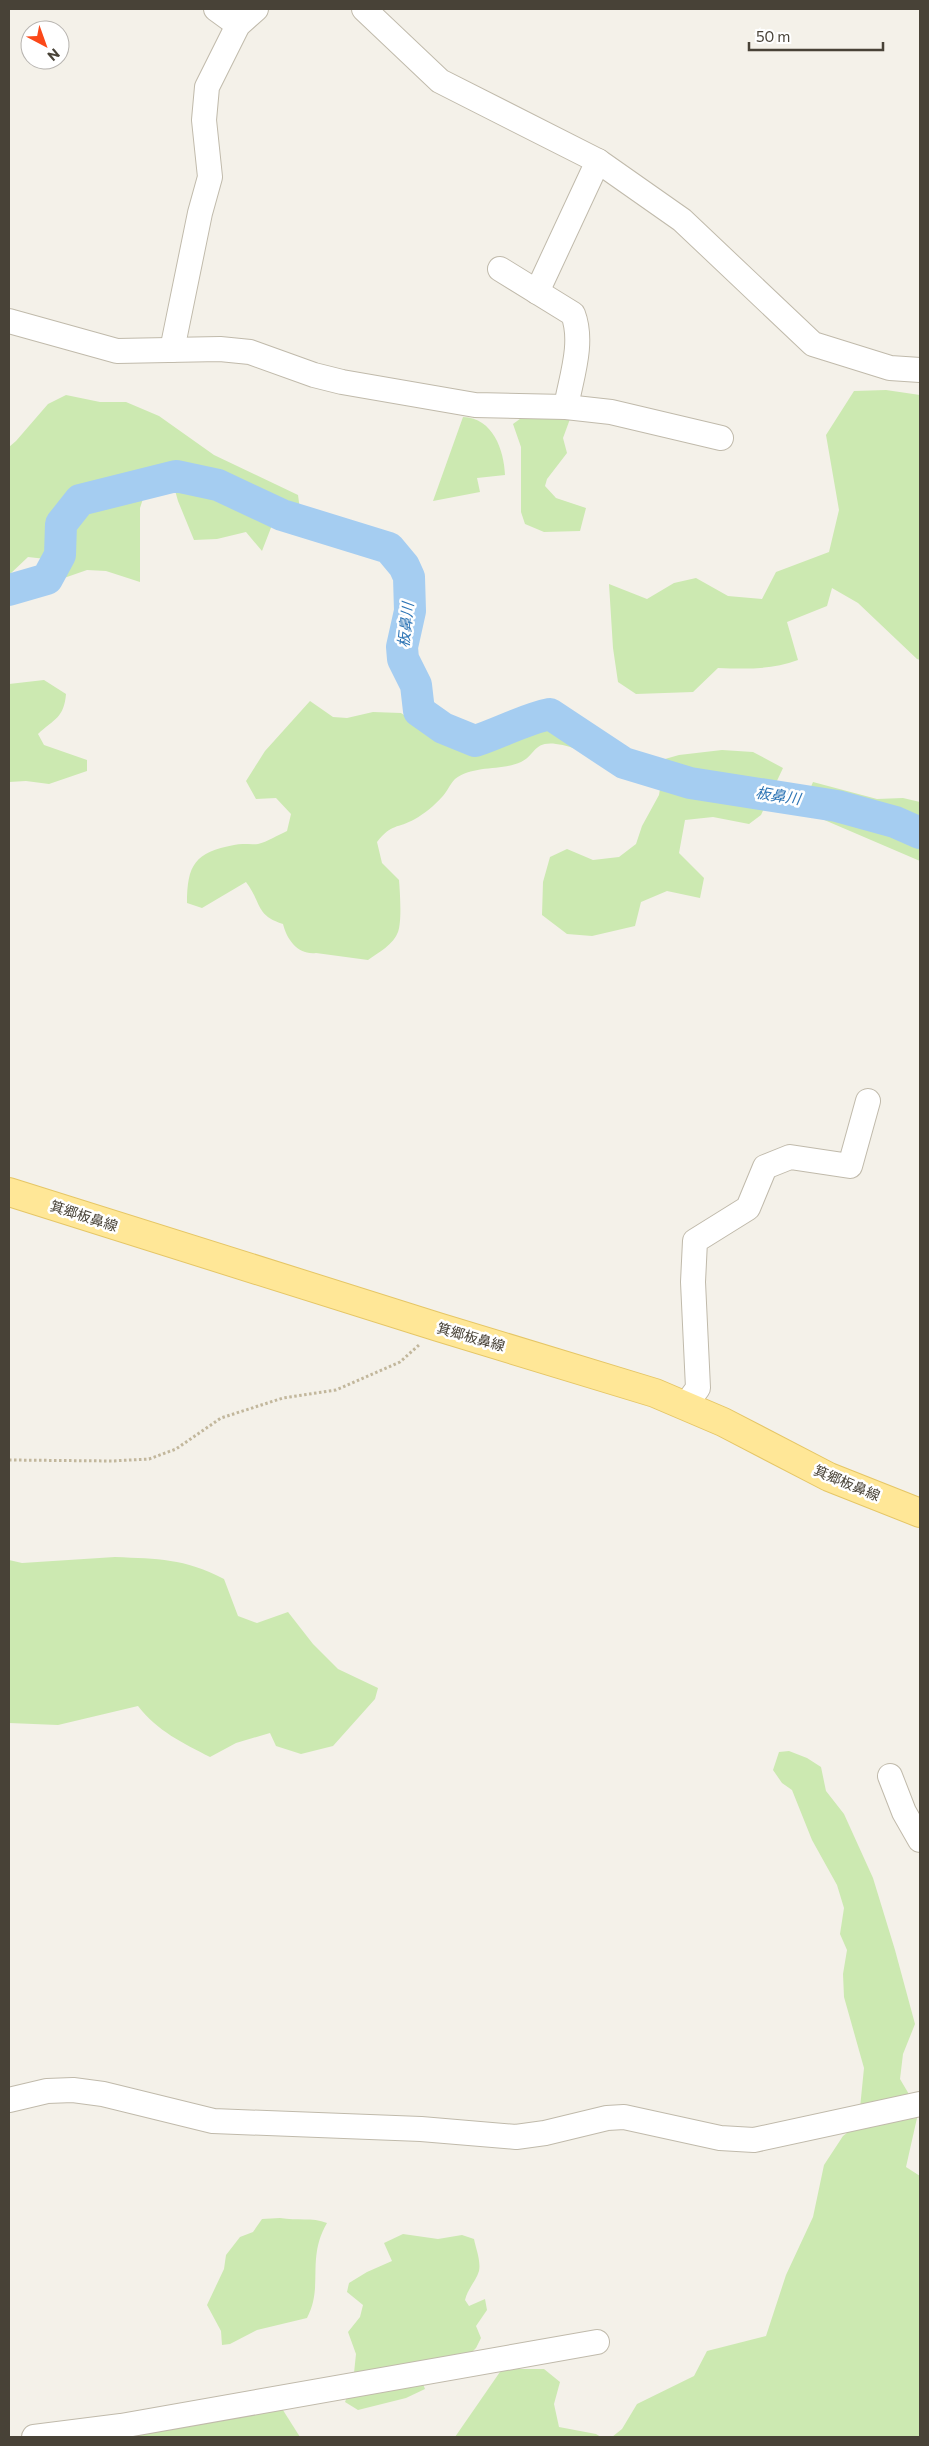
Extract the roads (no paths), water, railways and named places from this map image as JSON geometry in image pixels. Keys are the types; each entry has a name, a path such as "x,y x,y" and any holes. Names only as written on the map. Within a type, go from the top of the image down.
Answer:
{"main road":[{"name":"箕郷板鼻線","path":"9,1192 438,1328 584,1370 655,1393 723,1422 829,1477 920,1513"}],"street":[{"path":"216,9 238,25"},
{"path":"172,350 200,214 210,177 204,120 207,87 238,25 256,9"},
{"path":"364,9 440,82 598,161 682,220 813,344 890,368 920,370"},
{"path":"537,292 598,161"},
{"path":"500,269 573,314 578,327 566,407"},
{"path":"9,321 117,351 220,349 250,352 314,375 342,382 475,405 566,407 611,412 721,438"},
{"path":"685,1406 698,1388 693,1282 695,1241 748,1208 764,1167 790,1157 850,1166 868,1101"},
{"path":"890,1776 904,1812 920,1840"},
{"path":"9,2100 47,2091 73,2090 103,2094 213,2121 421,2129 516,2137 545,2133 607,2118 624,2118 720,2138 754,2140 920,2104"},
{"path":"34,2437 121,2426 597,2342"}],"waterway":[{"name":"板鼻川","path":"9,590 47,579 60,555 61,524 80,500 176,476 218,485 282,515 389,548 404,566 409,577 410,611 402,647 403,659 416,685 419,711 443,728 475,741 531,719 550,714 624,763 690,783 837,806 895,822 920,833"}]}
